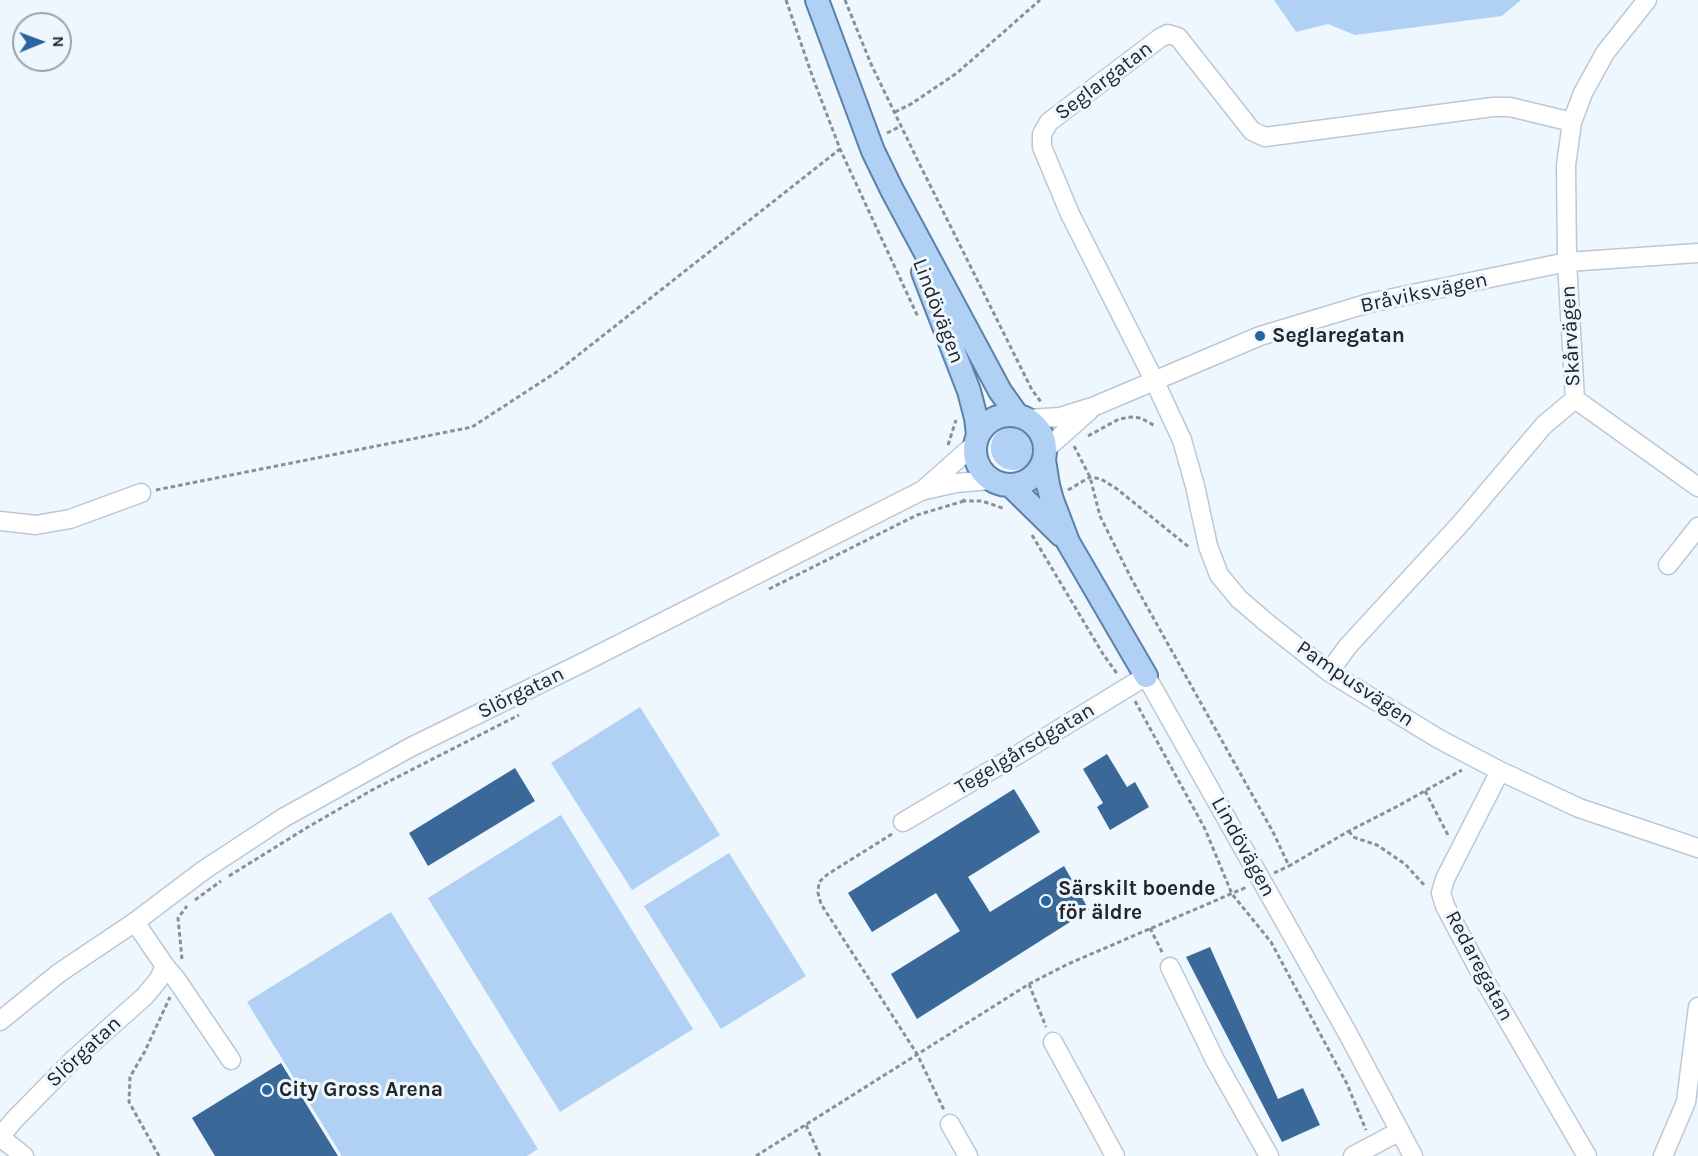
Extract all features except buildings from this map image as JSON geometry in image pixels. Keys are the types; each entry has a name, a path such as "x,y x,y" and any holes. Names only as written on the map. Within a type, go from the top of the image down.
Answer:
{"main road":[{"name":"Lindövägen","path":"817,0 873,151 892,190 1000,391 1022,417"},
{"name":"Lindövägen","path":"892,190 969,391 976,439"},
{"path":"1036,508 1048,485 1044,437 1037,427 1022,417 1005,414 984,425 976,439 977,464 983,473 1001,483 1021,484 1030,479 1039,471 1045,455"},
{"name":"Lindövägen","path":"1001,483 1036,508 1068,542 1136,682"}],"street":[{"name":"Skårvägen","path":"1329,672 1348,646 1462,522 1544,425 1575,399 1567,262 1566,165 1572,122 1583,93 1605,53 1637,4"},
{"name":"Seglargatan","path":"1154,380 1070,214 1042,147 1042,134 1049,122 1160,38 1168,34 1178,37 1252,131 1265,137 1493,107 1510,107 1572,122"},
{"name":"Bråviksvägen","path":"1045,455 1063,424 1095,406 1260,336 1370,303 1567,262 1698,253"},
{"name":"Pampusvägen","path":"1154,380 1182,440 1208,546 1219,575 1239,599 1329,672 1439,739 1500,771 1579,807 1698,848"},
{"path":"1575,399 1698,487"},
{"path":"1022,417 1063,424"},
{"name":"Slörgatan","path":"0,1021 59,973 135,922 204,870 283,818 411,747 953,475 976,439"},
{"path":"953,475 1001,483"},
{"path":"0,521 36,525 70,519 141,493"},
{"path":"1668,565 1698,527"},
{"name":"Tegelgårsdgatan","path":"903,822 1136,682"},
{"name":"Lindövägen","path":"1136,682 1261,880 1347,1032 1413,1156"},
{"name":"Redaregatan","path":"1500,771 1445,879 1441,893 1445,906 1485,981 1587,1156"},
{"path":"135,922 231,1060"},
{"path":"1170,967 1215,1060 1269,1156"},
{"name":"Slörgatan","path":"0,1137 73,1060 145,996 159,979 170,972"},
{"path":"1664,1156 1686,1102 1698,1007"},
{"path":"1053,1042 1115,1156"},
{"path":"950,1124 968,1156"},
{"path":"1353,1156 1400,1131"},
{"path":"0,1137 24,1156"}],"path":[{"path":"786,0 840,148 923,327"},
{"path":"845,0 871,64 894,112 1032,390 1044,405 1054,404 1090,477 1100,516 1125,568 1273,832 1289,866"},
{"path":"894,112 911,104 957,73 1040,0"},
{"path":"141,493 472,427 558,371 840,148"},
{"path":"957,413 954,431 947,450 953,475 964,501"},
{"path":"765,591 917,515 964,501 982,501 1012,511 1036,508 1090,477 1101,479 1117,489 1193,550 1215,563"},
{"path":"1036,508 1103,654 1136,682 1174,771 1205,829 1232,894 1271,942 1347,1084 1373,1145"},
{"path":"159,1156 129,1102 130,1077 171,996 170,972 182,960 178,918 184,908 222,880 354,800 523,713"},
{"path":"756,1156 1029,984 1068,964 1261,880 1467,768"},
{"path":"1425,791 1452,842 1460,848"},
{"path":"903,822 899,830 828,874 819,882 818,893 822,904 917,1054 950,1124"},
{"path":"1349,831 1353,837 1377,845 1405,864 1428,889 1441,893"},
{"path":"1150,928 1170,967"},
{"path":"1029,984 1053,1042"},
{"path":"806,1125 820,1156"}],"shaded area":[{"path":"1274,0 1521,0 1502,16 1355,35 1328,24 1296,32"},
{"path":"1013,426 1022,427 1029,432 1034,439 1034,457 1029,464 1022,469 1013,470 1004,469 997,464 992,457 991,448 992,439 997,432 1004,427"},
{"path":"640,707 720,835 632,890 551,763"},
{"path":"561,815 693,1029 560,1112 428,898"},
{"path":"729,853 806,976 721,1029 644,906"},
{"path":"391,912 538,1149 527,1156 342,1156 247,1002"}],"place":[{"name":"Seglaregatan","path":"1260,336"},
{"name":"Särskilt boende för äldre","path":"1046,901"},
{"name":"City Gross Arena","path":"267,1090"}]}
